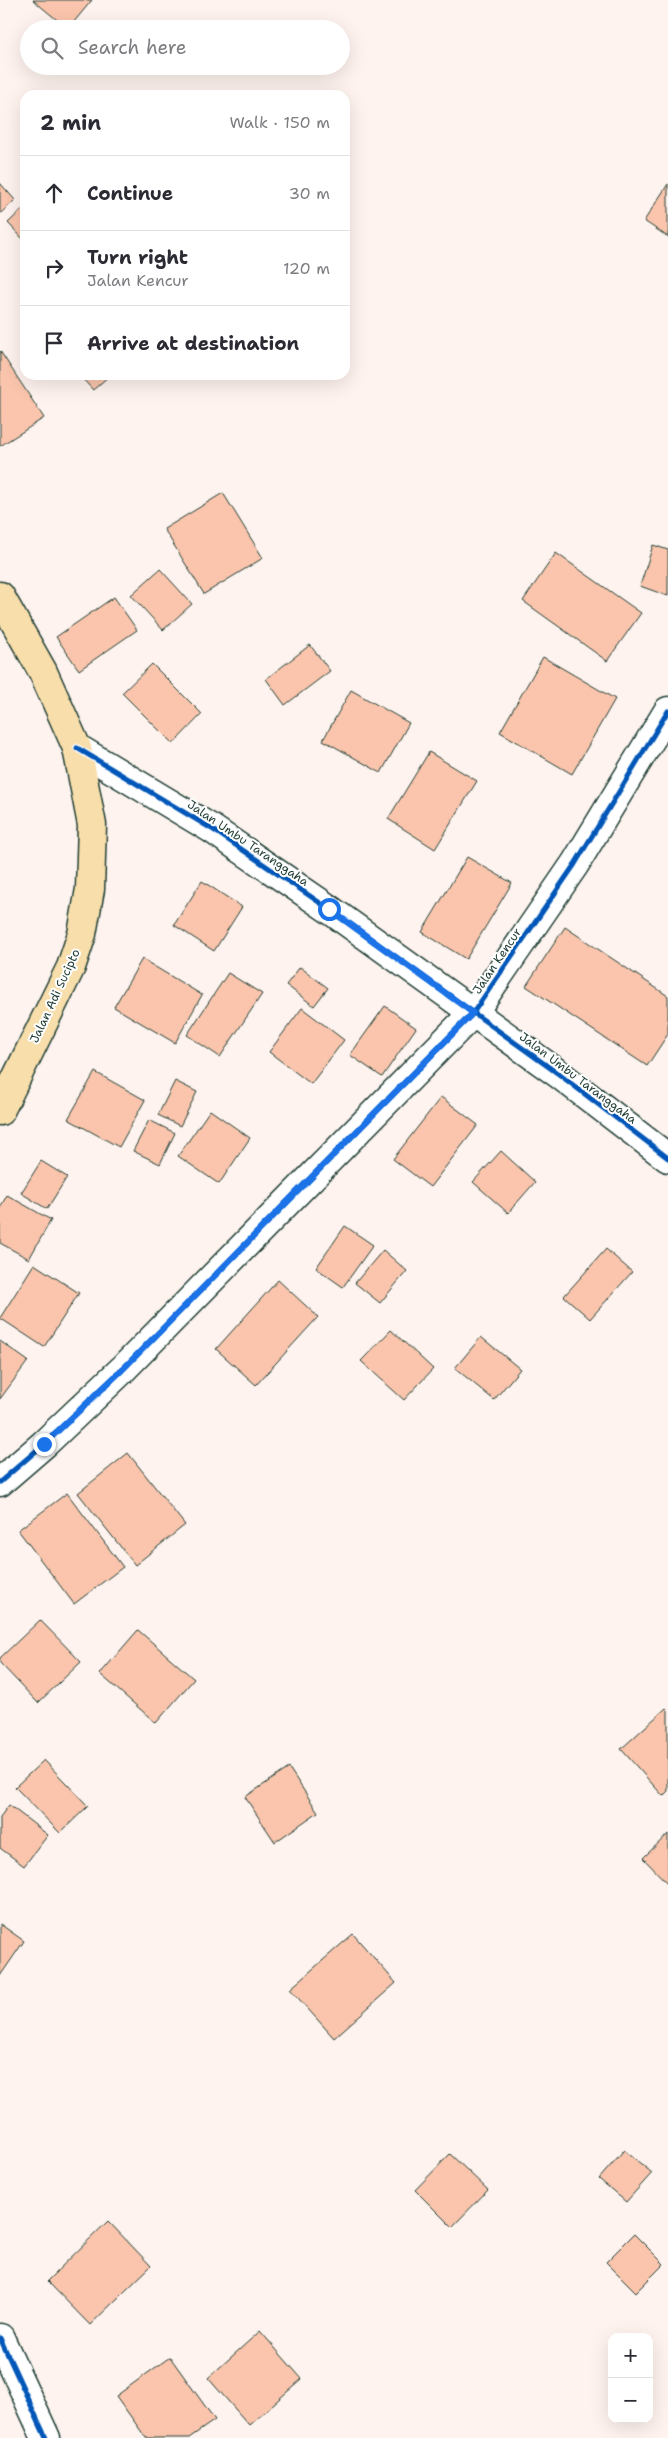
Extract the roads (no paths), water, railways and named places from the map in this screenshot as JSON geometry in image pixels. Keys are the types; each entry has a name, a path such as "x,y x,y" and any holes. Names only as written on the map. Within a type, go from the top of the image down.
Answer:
{"highway":[{"name":"Jalan Adi Sucipto","path":"0,596 43,672 77,748 92,825 90,889 82,934 71,967 0,1111"}],"street":[{"name":"Jalan Kencur","path":"0,1482 44,1444 122,1370 473,1013 575,864 668,711"},
{"name":"Jalan Umbu Taranggaha","path":"77,748 212,829 560,1075 668,1158"},
{"path":"0,2338 46,2438"}]}
